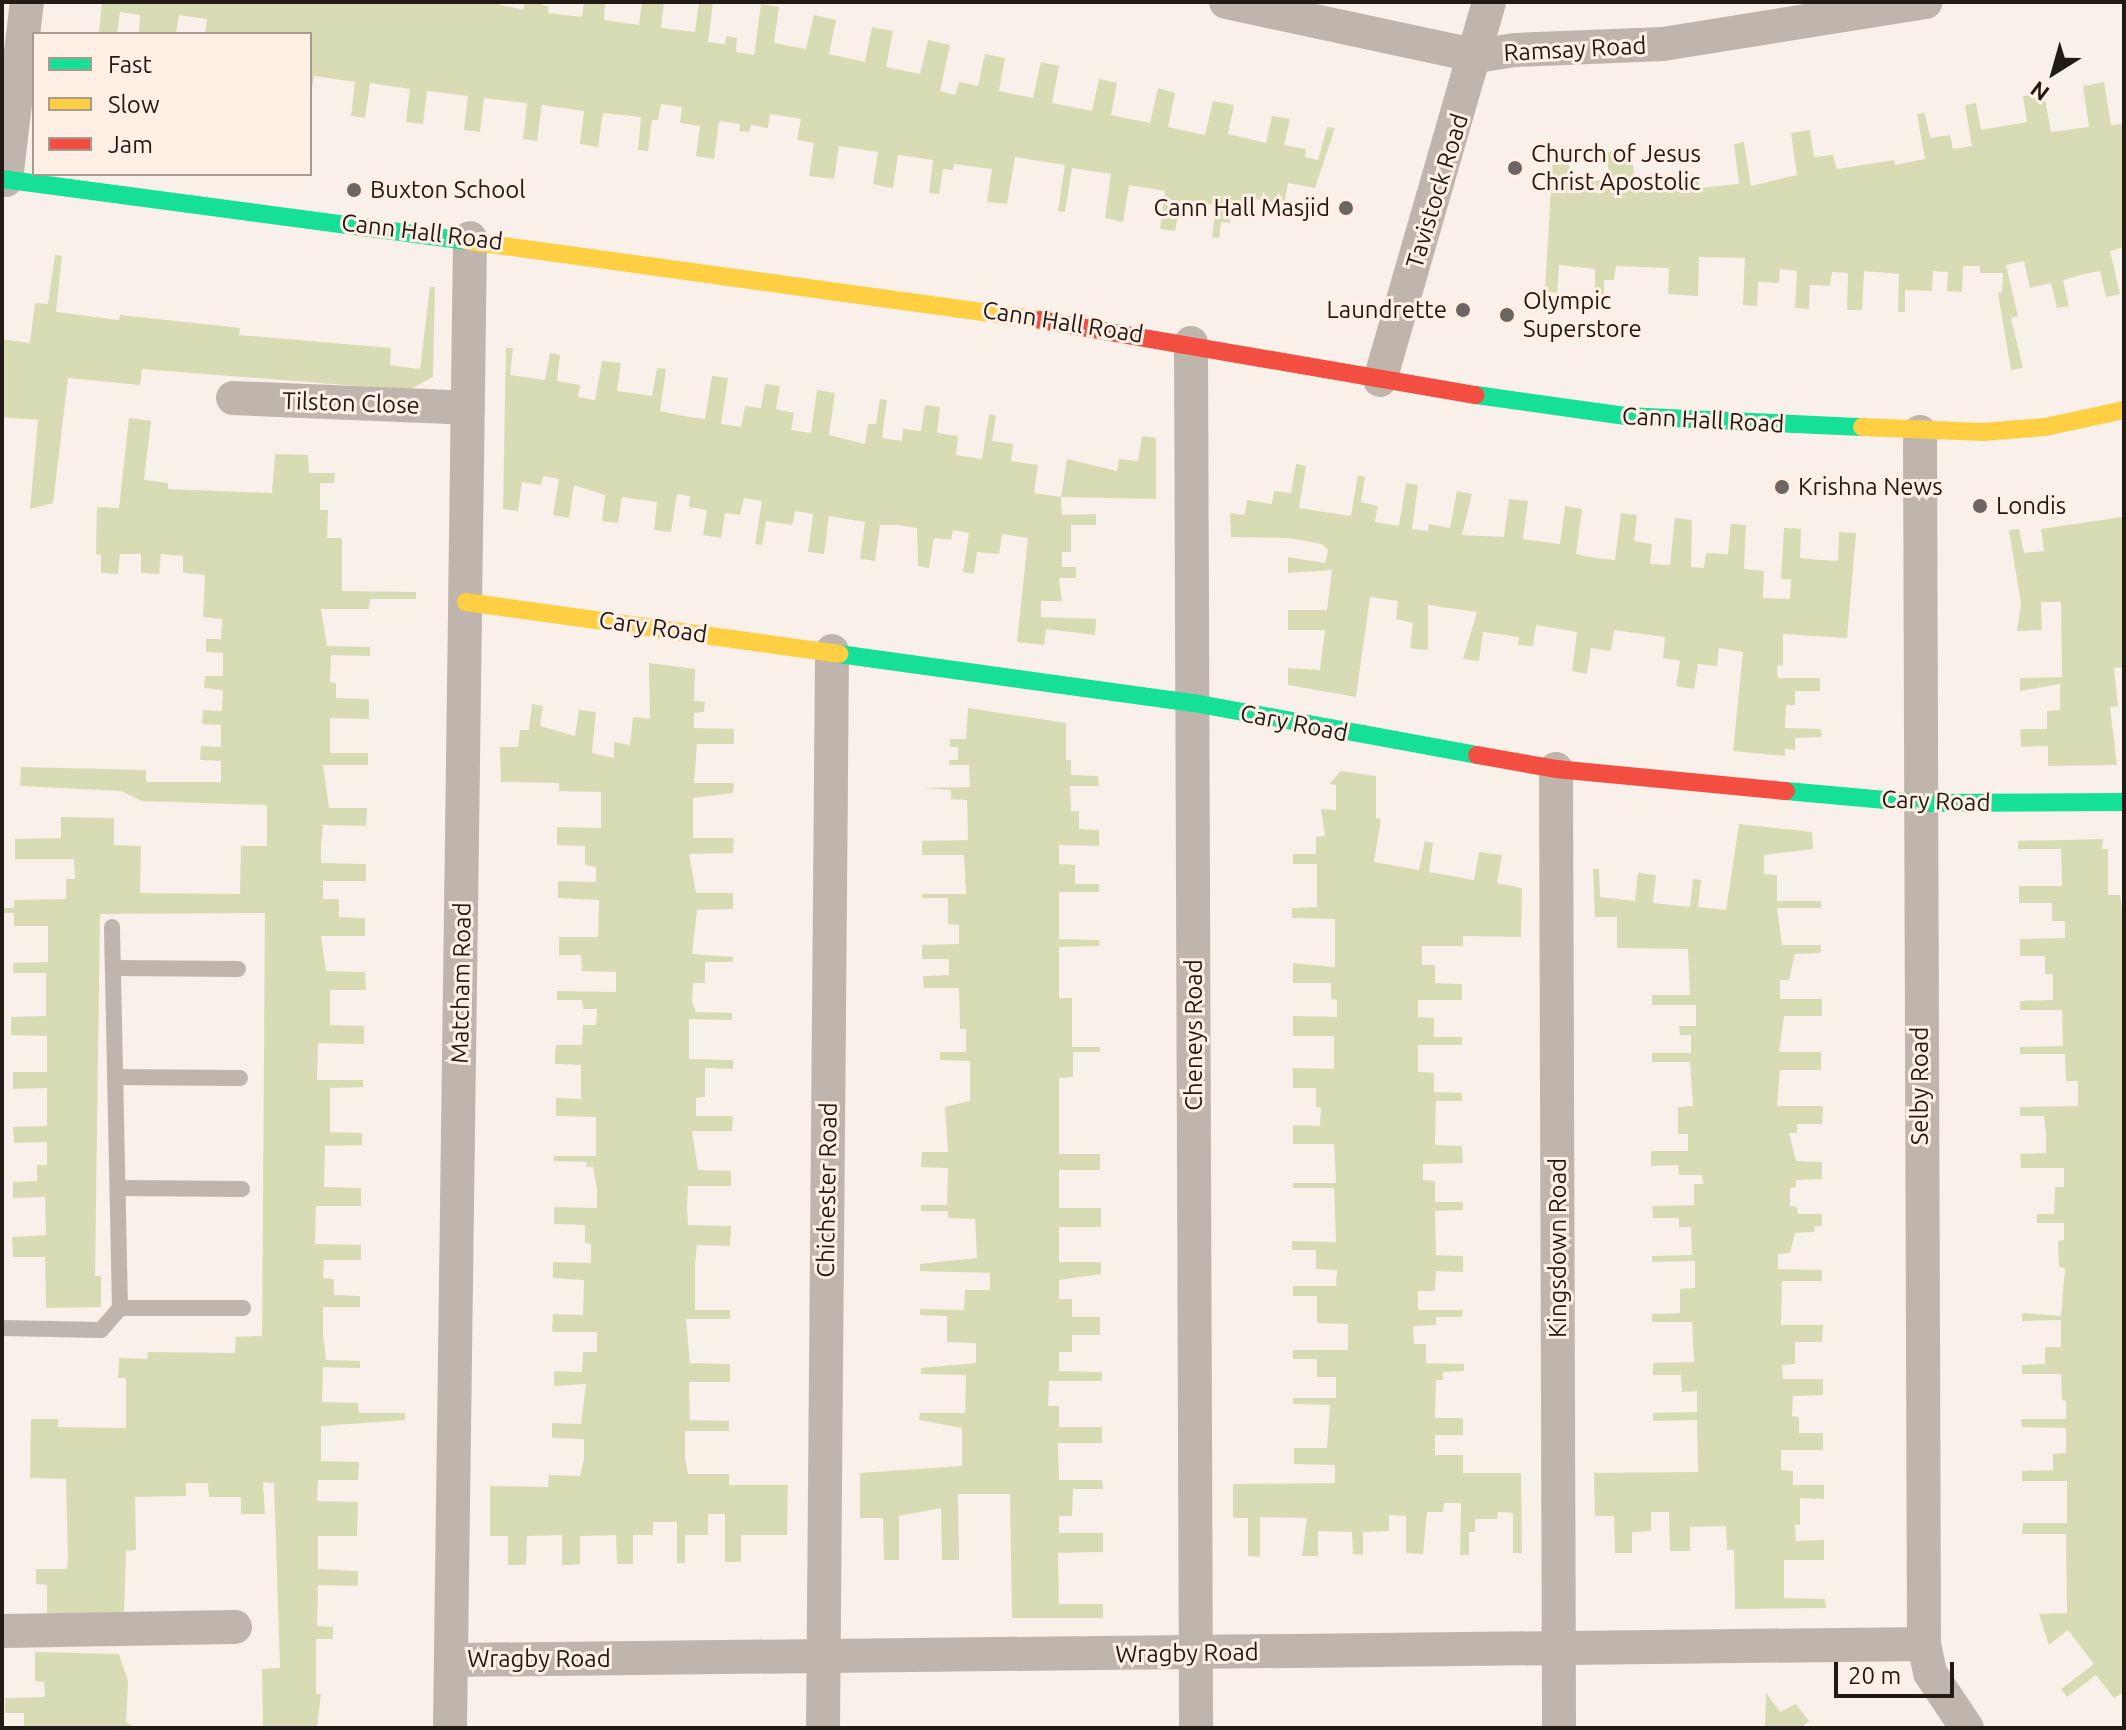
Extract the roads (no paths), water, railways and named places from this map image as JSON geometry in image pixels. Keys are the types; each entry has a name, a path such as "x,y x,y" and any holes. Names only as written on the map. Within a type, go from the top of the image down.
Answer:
{"street":[{"path":"4,180 27,2"},
{"name":"Ramsay Road","path":"1226,2 1477,56 1515,50 1663,44 1926,2"},
{"name":"Tavistock Road","path":"1380,380 1477,56 1489,2"},
{"name":"Cann Hall Road","path":"4,180 470,238 1191,343 1380,380 1626,416 1920,432 2045,427 2124,410"},
{"name":"Matcham Road","path":"450,1728 470,238"},
{"name":"Cheneys Road","path":"1191,343 1196,1728"},
{"name":"Tilston Close","path":"233,398 468,408"},
{"name":"Selby Road","path":"1920,432 1918,803 1924,1644 1930,1673 1967,1728"},
{"name":"Cary Road","path":"466,602 1194,703 1556,769 1918,803 2124,802"},
{"name":"Chichester Road","path":"823,1728 832,651"},
{"name":"Kingsdown Road","path":"1556,769 1559,1728"},
{"path":"2,1631 235,1627"},
{"name":"Wragby Road","path":"451,1660 1924,1644"}],"lane":[{"path":"2,1328 101,1330 120,1308 112,927"},
{"path":"113,968 238,969"},
{"path":"115,1077 240,1078"},
{"path":"118,1188 242,1189"},
{"path":"120,1308 243,1308"}],"place":[{"name":"Church of Jesus Christ Apostolic","path":"1515,168"},
{"name":"Buxton School","path":"354,190"},
{"name":"Cann Hall Masjid","path":"1346,208"},
{"name":"Laundrette","path":"1463,310"},
{"name":"Olympic Superstore","path":"1507,315"},
{"name":"Krishna News","path":"1782,487"},
{"name":"Londis","path":"1980,506"}]}
